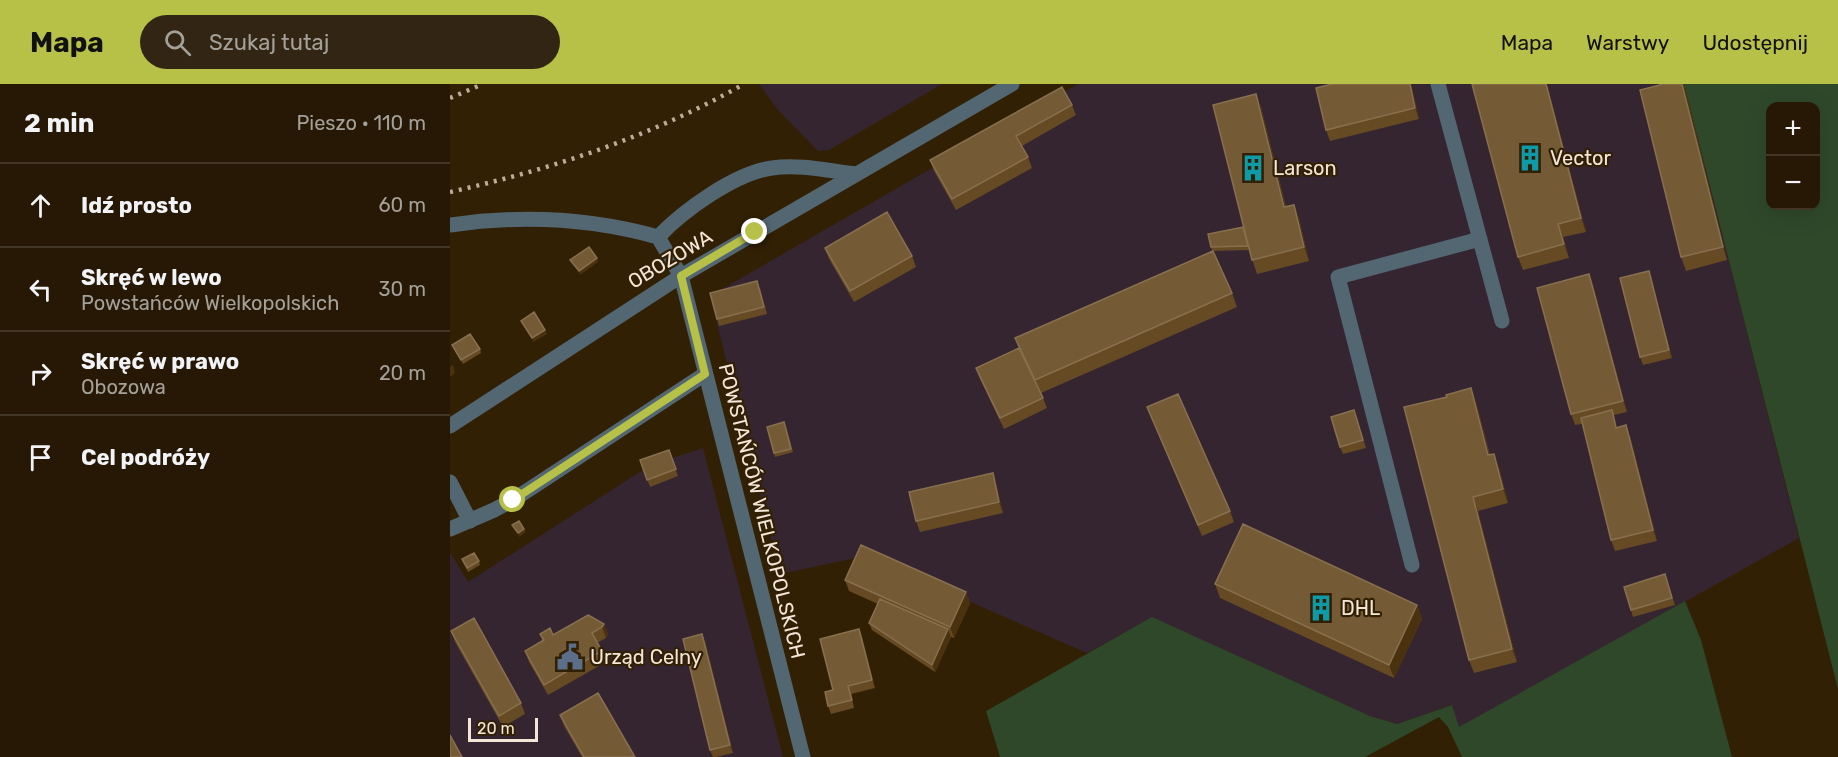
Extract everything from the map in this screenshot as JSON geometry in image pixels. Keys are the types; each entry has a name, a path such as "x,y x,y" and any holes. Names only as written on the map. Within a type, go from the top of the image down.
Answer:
{"street":[{"name":"OBOZOWA","path":"450,426 681,276 1012,84"},
{"path":"1438,84 1502,321"},
{"path":"450,225 520,219 566,220 603,224 658,237 677,217 692,206 744,176 758,171 790,167 856,174"},
{"name":"POWSTAŃCÓW WIELKOPOLSKICH","path":"658,237 681,276 803,757"},
{"path":"1412,565 1338,277 1480,239"},
{"path":"450,529 513,500 705,374"},
{"path":"450,482 470,521"}],"shaded area":[{"path":"759,84 942,84 829,150 818,151 778,110"},
{"path":"1078,84 1684,84 1799,538 1459,728 1451,705 1397,724 1370,716 1152,618 1087,653 865,556 780,574 710,296"},
{"path":"703,448 783,757 450,757 450,552 468,582 643,470 642,468"}],"green space":[{"path":"1684,84 1838,84 1838,689"},
{"path":"1685,601 1701,640 1732,757 1462,757 1448,727 1439,717 1365,757 1000,757 986,711 1152,617 1370,716 1397,724 1452,705 1459,727"}],"building":[{"path":"1332,84 1410,84 1415,108 1326,130 1316,88"},
{"name":"Vector","path":"1472,84 1546,84 1581,218 1558,224 1564,244 1518,257"},
{"path":"1660,84 1682,84 1723,247 1681,257 1640,90"},
{"path":"1062,87 1072,105 1016,136 1028,157 952,199 930,160"},
{"name":"Larson","path":"1256,94 1284,207 1294,205 1304,247 1252,260 1213,105"},
{"path":"887,212 912,256 850,291 825,248"},
{"path":"1243,227 1248,246 1211,247 1208,234"},
{"path":"589,247 597,258 579,271 570,260"},
{"path":"1213,251 1232,293 1035,380 1015,338"},
{"path":"1649,271 1669,350 1640,357 1620,278"},
{"path":"1589,274 1623,401 1571,414 1537,288"},
{"path":"757,281 764,307 717,319 710,293"},
{"path":"534,312 545,330 532,338 521,321"},
{"path":"470,334 480,349 461,360 452,345"},
{"path":"1019,348 1043,398 1000,418 976,368"},
{"path":"1471,388 1488,455 1494,454 1503,489 1473,497 1512,649 1469,660 1404,407 1447,397 1446,395"},
{"path":"1178,394 1230,511 1198,525 1147,407"},
{"path":"1354,410 1363,440 1340,447 1331,417"},
{"path":"1612,410 1616,428 1626,425 1653,530 1611,540 1581,418"},
{"path":"784,422 791,449 774,453 767,427"},
{"path":"669,450 676,469 647,480 640,460"},
{"path":"993,473 999,502 916,521 909,492"},
{"path":"519,521 524,529 518,533 512,525"},
{"name":"DHL","path":"1243,524 1417,605 1389,665 1215,584"},
{"path":"861,545 966,592 950,627 845,580"},
{"path":"474,553 479,561 467,568 462,559"},
{"path":"1665,574 1672,598 1631,610 1624,587"},
{"path":"880,599 948,629 932,665 869,623"},
{"name":"Urząd Celny","path":"588,615 604,624 592,633 602,651 544,685 525,651 544,640 540,634 550,628 553,635"},
{"path":"474,618 521,703 499,716 451,631"},
{"path":"859,629 872,680 848,686 852,700 828,706 825,692 833,690 820,639"},
{"path":"702,634 730,745 710,750 683,639"},
{"path":"598,693 635,757 584,757 560,715"},
{"path":"450,735 462,757 450,757"}],"railway":[{"path":"450,98 483,84"},
{"path":"450,192 526,173 601,149 674,120 744,84"}],"place":[{"name":"Vector","path":"1530,158"},
{"name":"Larson","path":"1253,168"},
{"name":"DHL","path":"1321,608"},
{"name":"Urząd Celny","path":"570,657"}],"route":[{"path":"513,500 705,374 681,276 755,232"}]}
